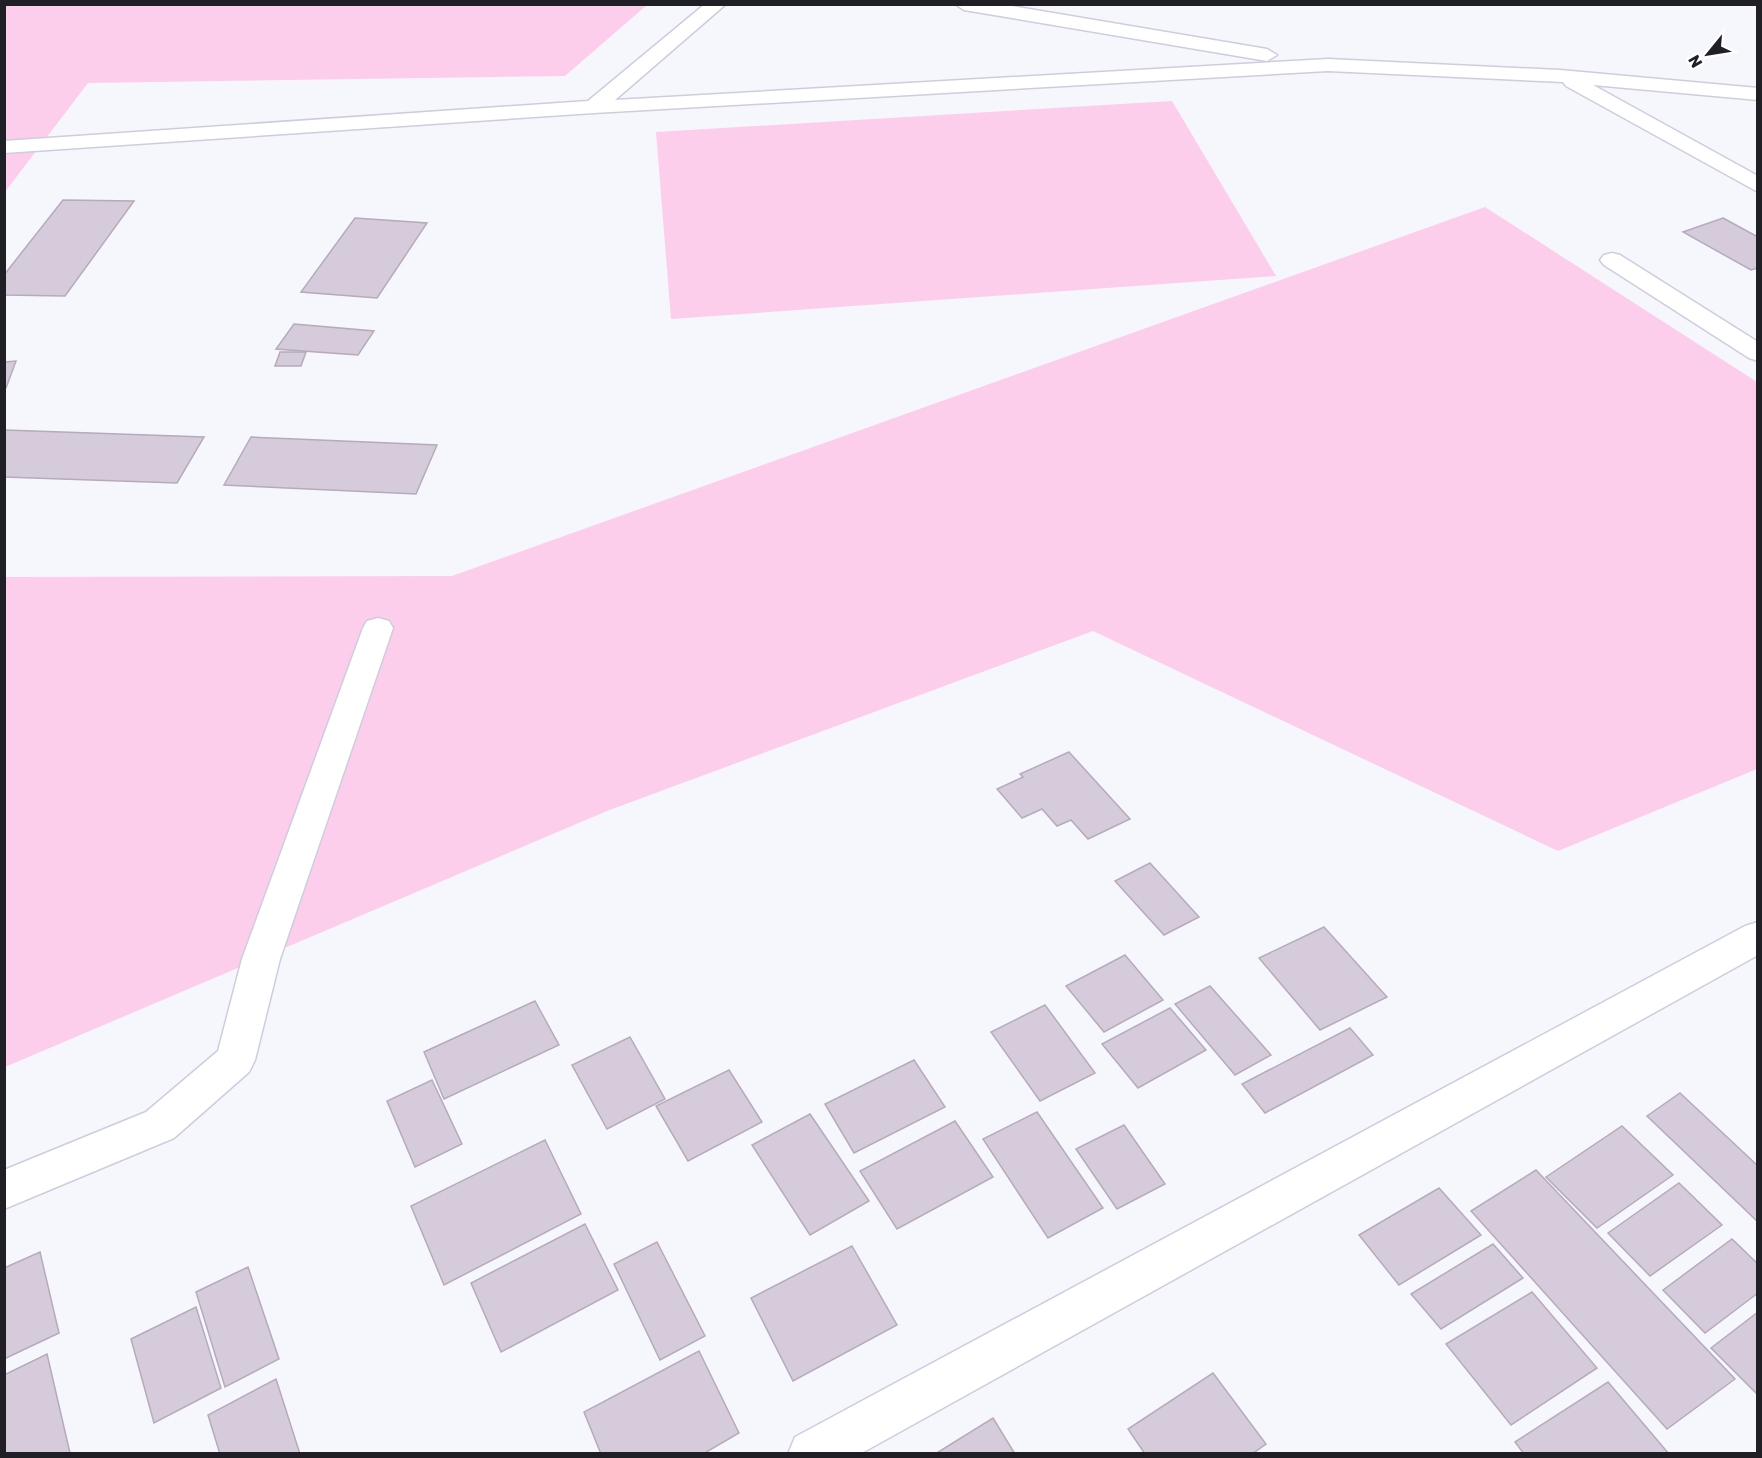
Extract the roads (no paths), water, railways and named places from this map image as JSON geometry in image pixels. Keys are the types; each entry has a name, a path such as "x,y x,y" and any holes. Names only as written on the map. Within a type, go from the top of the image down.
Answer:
{"street":[{"path":"594,107 717,4"},
{"path":"964,4 1328,65"},
{"path":"4,147 594,107 1328,65 1560,76 1758,94"},
{"path":"1560,76 1758,185"},
{"path":"1612,260 1758,353"},
{"path":"4,1190 160,1125 235,1060 261,959 378,628"},
{"path":"812,1454 1758,937"}]}
